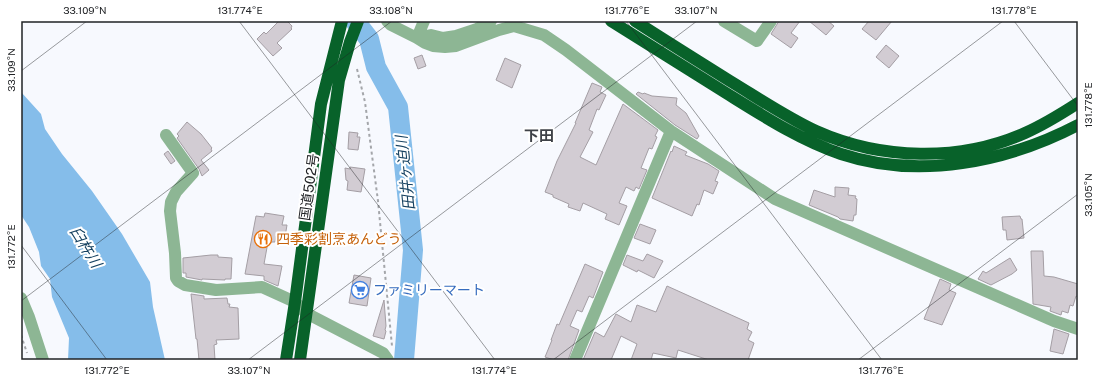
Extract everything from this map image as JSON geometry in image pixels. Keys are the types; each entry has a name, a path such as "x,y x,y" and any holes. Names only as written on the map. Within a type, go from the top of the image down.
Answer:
{"highway":[{"name":"国道502号","path":"300,360 339,80 358,21"},
{"path":"611,21 775,124 813,143 842,154 871,161 901,165 935,166 969,162 1004,154 1035,144 1078,125"},
{"path":"635,21 781,112 816,131 845,142 873,149 904,154 935,154 995,144 1025,133 1078,103"},
{"name":"国道502号","path":"286,360 321,104 340,26"}],"street":[{"path":"387,21 391,25 433,46 456,46 514,26 544,35 566,50 671,131 775,199 1054,321 1078,329"},
{"path":"418,38 424,21"},
{"path":"418,38 430,35 443,38 456,36 477,29 491,21"},
{"path":"724,21 757,41 771,21"},
{"path":"575,360 671,131"},
{"path":"166,135 193,172 176,192 171,202 170,210 175,253 176,278 178,281 185,285 216,290 262,287 295,302 306,313 383,353 390,355"},
{"path":"21,298 43,360"}],"path":[{"path":"357,69 365,102 378,202 390,355"},
{"path":"21,335 28,354"}],"water":[{"name":"臼杵川","path":"21,92 41,114 45,129 62,154 92,191 122,234 150,282 153,307 165,360 68,360 69,338 52,297 50,279 41,266 39,252 29,227 21,215"}],"building":[{"path":"279,21 287,21 292,26 292,29 277,43 282,48 273,56 257,39 264,32 266,34"},
{"path":"779,21 800,21 791,33 798,38 791,48 771,34"},
{"path":"809,21 828,21 834,26 826,35"},
{"path":"869,21 892,21 876,40 862,29"},
{"path":"886,45 899,56 889,68 876,57"},
{"path":"422,55 426,66 418,69 414,58"},
{"path":"505,58 521,65 512,88 496,80"},
{"path":"592,83 602,87 600,92 606,95 599,110 597,109 589,130 593,132 580,157 596,165 623,104 658,130 652,149 649,148 641,168 647,170 639,189 636,187 634,191 626,187 619,203 627,206 619,225 605,219 607,214 583,203 580,211 568,207 569,204 545,192 557,161 576,123"},
{"path":"638,92 652,96 677,98 676,105 686,113 699,136 697,139 675,125 636,94"},
{"path":"187,122 201,134 212,148 212,151 201,160 209,170 202,176 199,169 177,138 179,136 177,134"},
{"path":"349,132 358,133 357,137 360,137 358,150 348,149"},
{"path":"674,146 687,152 685,155 708,164 719,171 715,181 718,182 713,194 704,190 699,205 697,204 692,216 652,198"},
{"path":"168,151 175,161 171,164 164,154"},
{"path":"350,167 365,169 361,192 347,190 348,181 346,180 345,168 350,169"},
{"path":"835,187 849,188 848,195 856,196 856,215 854,215 853,221 840,219 809,205 814,190 835,197"},
{"name":"四季彩割烹あんどう","path":"265,213 284,216 282,225 287,225 285,237 276,236 275,242 268,242 264,264 282,266 278,286 264,280 264,276 245,274 256,216 264,217"},
{"path":"1020,216 1022,219 1024,238 1007,240 1006,230 1003,230 1002,217"},
{"path":"640,224 656,230 650,244 634,238"},
{"path":"1031,251 1043,251 1044,276 1054,277 1078,284 1078,297 1076,296 1073,306 1070,305 1068,313 1062,311 1061,315 1050,311 1051,307 1033,304"},
{"path":"647,254 663,261 654,278 623,265 627,255 643,261"},
{"path":"211,255 232,258 231,279 202,280 186,277 186,273 183,273 183,258"},
{"path":"1010,258 1017,270 1012,274 991,285 978,279 983,271 986,273"},
{"path":"585,264 603,272 593,298 589,296 582,312 577,310 570,326 579,330 568,360 554,360 545,357 557,324 559,325"},
{"name":"ファミリーマート","path":"354,275 371,278 367,306 349,303"},
{"path":"940,279 951,284 949,290 956,293 942,325 924,319"},
{"path":"667,286 749,323 747,329 752,332 748,340 754,343 748,360 709,360 678,350 676,358 653,353 651,360 631,360 637,344 621,336 611,360 583,360 595,332 604,337 616,314 631,322 637,305 656,312"},
{"path":"191,294 204,296 204,299 227,298 228,304 230,304 229,307 238,308 239,339 216,340 217,344 214,345 215,360 199,360"},
{"path":"384,300 386,331 384,339 373,336"},
{"path":"1054,329 1069,334 1063,354 1050,351"}],"waterway":[{"name":"田井ヶ迫川","path":"355,21 369,39 376,67 398,107 413,250 404,360"}],"place":[{"name":"四季彩割烹あんどう","path":"263,239"},
{"name":"ファミリーマート","path":"360,290"}],"district":[{"name":"下田","path":"539,135"}]}
